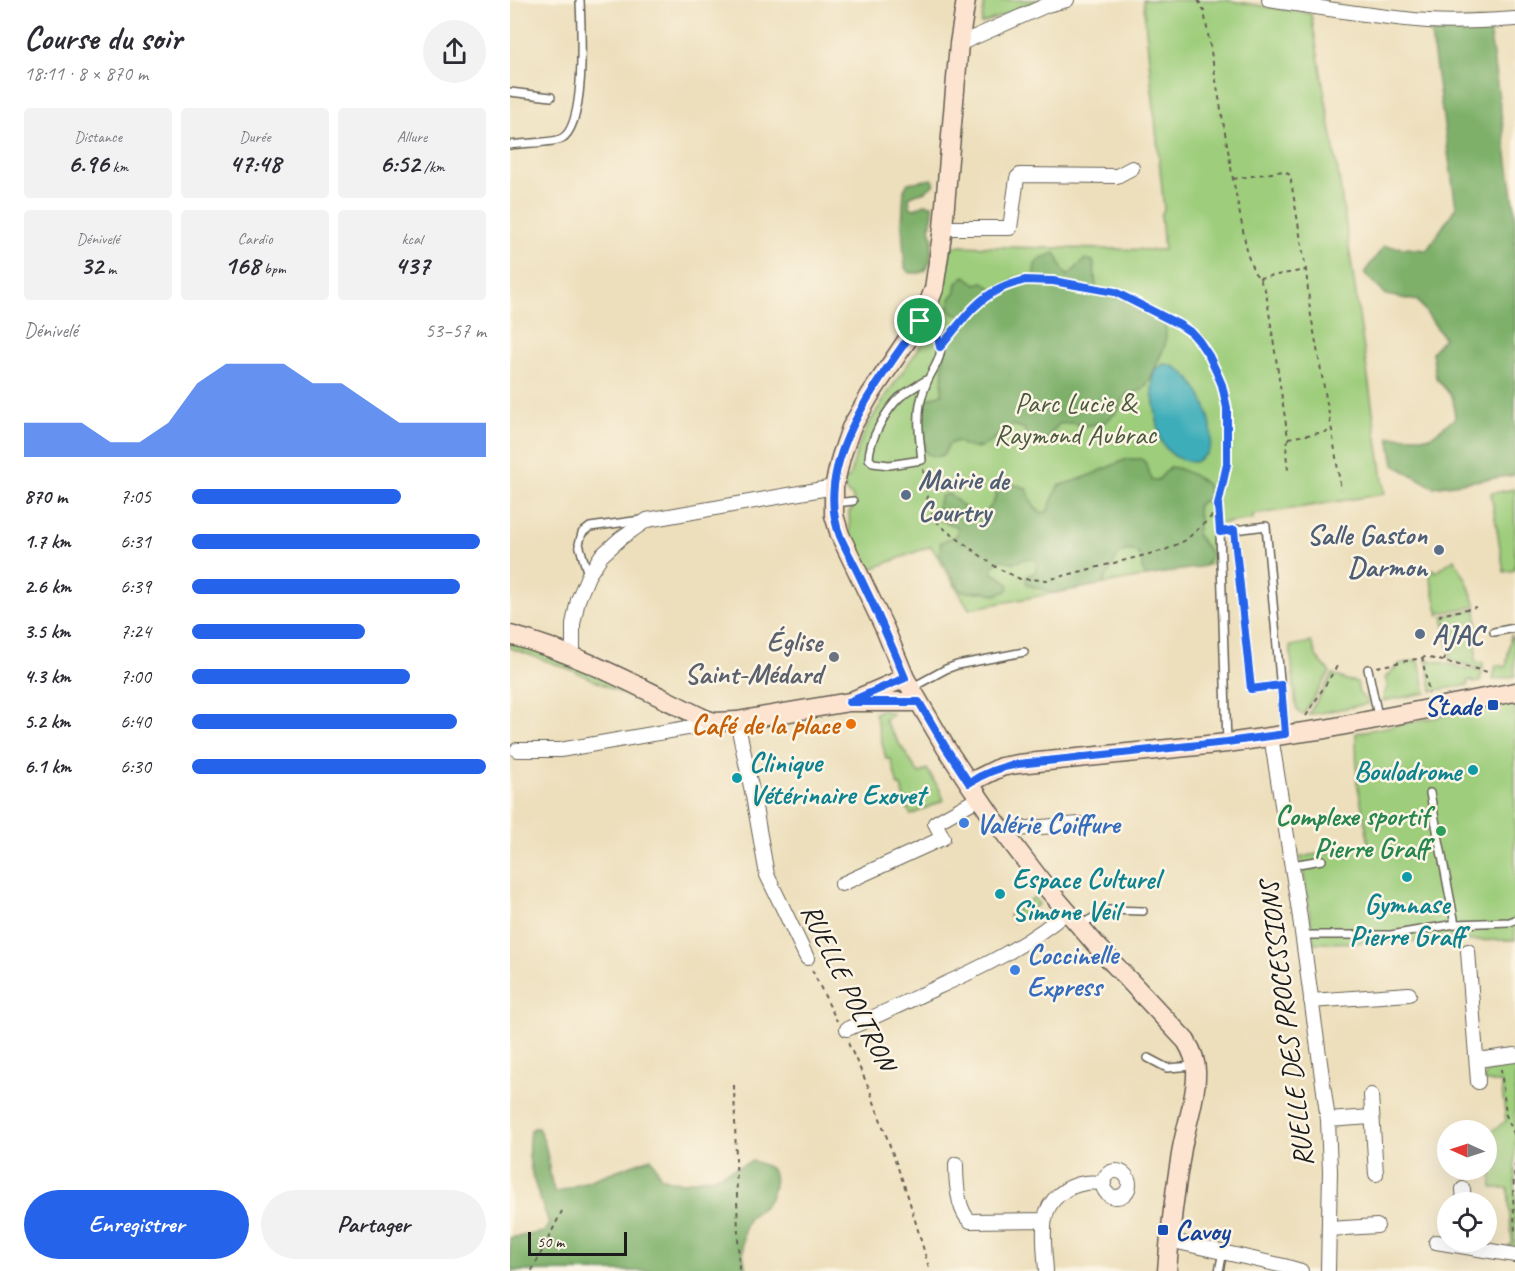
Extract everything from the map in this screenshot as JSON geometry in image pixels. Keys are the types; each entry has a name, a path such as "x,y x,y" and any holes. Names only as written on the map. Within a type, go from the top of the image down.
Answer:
{"main road":[{"path":"966,0 959,44 943,228 934,289 920,321 870,395 851,428 841,457 834,495 834,515 840,535 911,689 979,798 1073,918 1191,1049 1196,1066 1196,1084 1177,1176 1167,1271"},
{"path":"510,634 573,656 715,722 736,721 849,702 911,689"},
{"path":"849,702 911,689"},
{"path":"969,783 1001,767 1018,764 1227,742 1324,729 1515,692"}],"street":[{"path":"959,44 1047,5 1066,0"},
{"path":"1269,0 1429,21 1515,19"},
{"path":"943,228 1010,228 1017,178 1020,175 1117,176 1132,168"},
{"path":"573,656 573,624 578,600 588,576 600,556 647,520 834,495"},
{"path":"517,750 560,750 693,727 705,719"},
{"name":"RUELLE POLTRON","path":"736,721 738,745 753,796 766,875 807,958"},
{"name":"RUELLE DES PROCESSIONS","path":"1278,735 1292,865 1328,1120 1330,1161 1328,1271"},
{"path":"842,884 943,838 935,823 979,798"},
{"path":"1003,830 1080,824"},
{"path":"843,1026 977,969 1073,918"},
{"path":"1468,951 1478,1082"},
{"path":"1311,1001 1409,994"},
{"path":"1477,1060 1515,1055"},
{"path":"1371,1095 1376,1174"},
{"path":"1328,1120 1371,1117"},
{"path":"956,1164 955,1186 965,1217 970,1221 1044,1220"},
{"path":"1046,1271 1044,1220 1051,1204 1065,1190 1087,1183 1104,1183"},
{"path":"1329,1228 1377,1226"},
{"path":"1169,1240 1301,1271"},
{"path":"1497,1251 1515,1255"}],"lane":[{"path":"510,144 560,140 568,134 574,123 581,79 580,0"},
{"path":"510,92 551,97"},
{"path":"920,321 938,338 940,347 936,366 922,394 918,416 922,460 889,465 873,463 869,459 873,440 895,403 911,389 928,379"},
{"path":"834,495 853,501"},
{"path":"588,576 579,544 582,533 590,527 647,520"},
{"path":"1227,742 1220,532 1266,526 1281,685 1278,735"},
{"path":"1234,530 1251,689 1281,685"},
{"path":"1494,632 1515,628"},
{"path":"911,689 957,665 1024,652"},
{"path":"1370,669 1378,718"},
{"path":"1430,793 1455,924"},
{"path":"1292,865 1322,860"},
{"path":"1073,918 1107,910 1143,911"},
{"path":"1303,935 1391,935 1455,924 1515,920"},
{"path":"1148,1058 1167,1068 1196,1066"},
{"path":"1219,1271 1223,1252"}],"path":[{"path":"1198,0 1204,11 1248,256 1266,292 1288,438 1286,453 1288,470"},
{"path":"1233,180 1284,171 1290,175 1306,270 1310,310 1341,490"},
{"path":"1259,279 1306,270"},
{"path":"940,347 985,298 996,290 1025,280 1053,281 1115,292 1180,325 1192,333 1209,356 1225,395 1228,428 1227,464 1218,505 1220,532"},
{"path":"1288,438 1332,431"},
{"path":"922,460 929,508 936,521 996,567 1020,579 1047,580 1165,550 1186,540 1198,530 1211,517 1218,505"},
{"path":"1444,661 1447,649 1440,615 1476,608"},
{"path":"1422,657 1429,694"},
{"path":"1370,669 1426,657 1488,672"},
{"path":"1305,718 1339,663"},
{"name":"RUELLE POLTRON","path":"807,958 843,1026"},
{"name":"RUELLE POLTRON","path":"848,1044 869,1088 907,1193 930,1271"},
{"path":"1500,1058 1506,1115 1515,1137"},
{"path":"734,1085 739,1271"},
{"path":"1515,1163 1513,1194 1515,1232"},
{"path":"532,1271 562,1210"}],"green space":[{"path":"985,0 1042,0 981,24"},
{"name":"Parc Lucie & Raymond Aubrac","path":"1143,0 1226,0 1311,14 1339,178 1385,494 1253,515 1253,519 1218,524 1217,563 969,609 931,546 866,571 850,535 849,512 853,507 853,497 846,492 844,479 849,478 858,447 867,427 938,321 951,246 1164,250 1161,216 1164,209"},
{"path":"1429,21 1488,21 1515,211 1515,475 1433,487 1394,465 1389,437 1430,437 1455,418 1453,398 1436,378 1432,352 1444,338 1418,301 1386,295 1364,273 1384,246 1427,250 1456,207"},
{"path":"932,179 934,184 926,191 909,197 910,207 914,209 925,204 932,205 930,228 933,238 930,262 926,270 920,273 909,273 905,268 902,226 904,190 908,183"},
{"path":"1055,253 1063,271 1068,276 1085,259 1093,261 1098,295 1107,294 1124,299 1136,312 1158,316 1164,320 1165,345 1150,380 1142,390 1127,394 1118,411 1104,423 1084,426 1074,423 1059,424 1046,439 1033,445 1026,439 1025,429 1013,425 980,447 965,446 957,441 949,444 944,454 934,456 927,454 922,415 926,400 942,394 946,333 952,328 962,327 966,322 962,316 954,314 949,309 950,299 956,291 958,282 965,276 976,284 984,282 997,293 1010,290 1012,280 1020,276 1029,277 1033,284 1037,262"},
{"path":"1127,459 1141,459 1145,462 1152,480 1158,480 1170,467 1190,473 1207,485 1208,500 1201,502 1197,507 1199,518 1197,535 1209,551 1210,558 1205,566 1147,576 1137,552 1128,550 1119,555 1103,584 1054,593 1028,585 1026,582 1026,576 1034,573 1037,568 1036,561 1032,559 1017,562 1002,560 992,568 993,573 1005,580 1009,586 1007,591 995,595 960,590 939,553 941,542 956,536 958,530 956,526 941,521 938,509 941,496 948,494 977,515 990,508 998,489 1016,485 1027,489 1038,511 1047,512 1058,486 1086,477"},
{"path":"1515,489 1515,570 1504,572 1491,493"},
{"path":"1454,559 1466,579 1476,606 1439,613 1439,616 1429,572 1433,569 1436,572"},
{"path":"1476,609 1478,634 1475,661 1483,663 1483,669 1451,661 1443,616"},
{"path":"1511,634 1515,644 1515,676 1493,680 1496,665 1506,667"},
{"path":"510,640 528,645 685,716 685,722 683,724 572,670 510,648"},
{"path":"1311,642 1317,657 1330,672 1303,715 1299,713 1296,706 1290,646"},
{"path":"1426,659 1482,672 1480,682 1473,683 1472,680 1468,680 1468,685 1432,691"},
{"path":"1418,660 1426,693 1383,701 1387,688 1385,678 1399,664"},
{"path":"1333,674 1357,682 1359,693 1368,704 1308,715"},
{"name":"Complexe sportif Pierre Graff","path":"1515,702 1515,940 1314,943 1301,857 1369,844 1357,782 1356,733"},
{"path":"881,710 893,714 884,720 919,774 927,769 944,800 911,815 901,786 898,786 891,759 886,759 875,713"},
{"path":"1034,897 1039,904 1013,922 1009,916"},
{"path":"1515,1063 1515,1248 1507,1247 1512,1243 1508,1188 1492,1188 1492,1180 1497,1180 1497,1127 1506,1121 1501,1082 1484,1082 1491,1068"},
{"path":"538,1128 545,1144 555,1193 651,1158 661,1177 672,1181 685,1182 716,1176 752,1161 769,1168 774,1176 772,1193 764,1207 747,1220 744,1230 743,1247 746,1271 510,1271 510,1238 544,1232 549,1223 530,1166 530,1131"}],"water":[{"path":"1164,364 1175,367 1185,374 1202,398 1208,412 1211,426 1209,450 1195,462 1174,456 1160,438 1152,392 1155,369"}],"place":[{"name":"Mairie de Courtry","path":"906,495"},
{"name":"Salle Gaston Darmon","path":"1439,550"},
{"name":"AJAC","path":"1420,634"},
{"name":"Église Saint-Médard","path":"834,657"},
{"name":"Stade","path":"1493,705"},
{"name":"Café de la place","path":"851,724"},
{"name":"Boulodrome","path":"1473,770"},
{"name":"Clinique Vétérinaire Exovet","path":"737,778"},
{"name":"Valérie Coiffure","path":"964,823"},
{"name":"Complexe sportif Pierre Graff","path":"1441,831"},
{"name":"Gymnase Pierre Graff","path":"1407,877"},
{"name":"Espace Culturel Simone Veil","path":"1000,894"},
{"name":"Coccinelle Express","path":"1015,970"},
{"name":"Cavoy","path":"1163,1230"}],"route":[{"path":"1025,280 1053,281 1115,292 1153,310 1192,333 1209,356 1225,395 1228,428 1227,464 1218,505 1220,532 1234,530 1251,689 1281,685 1285,734 1018,764 1001,767 969,783 919,702 849,702 905,678 885,629 840,535 834,515 834,487 851,428 870,395 920,321 938,338 940,347 974,309 996,290 1025,280"}]}
